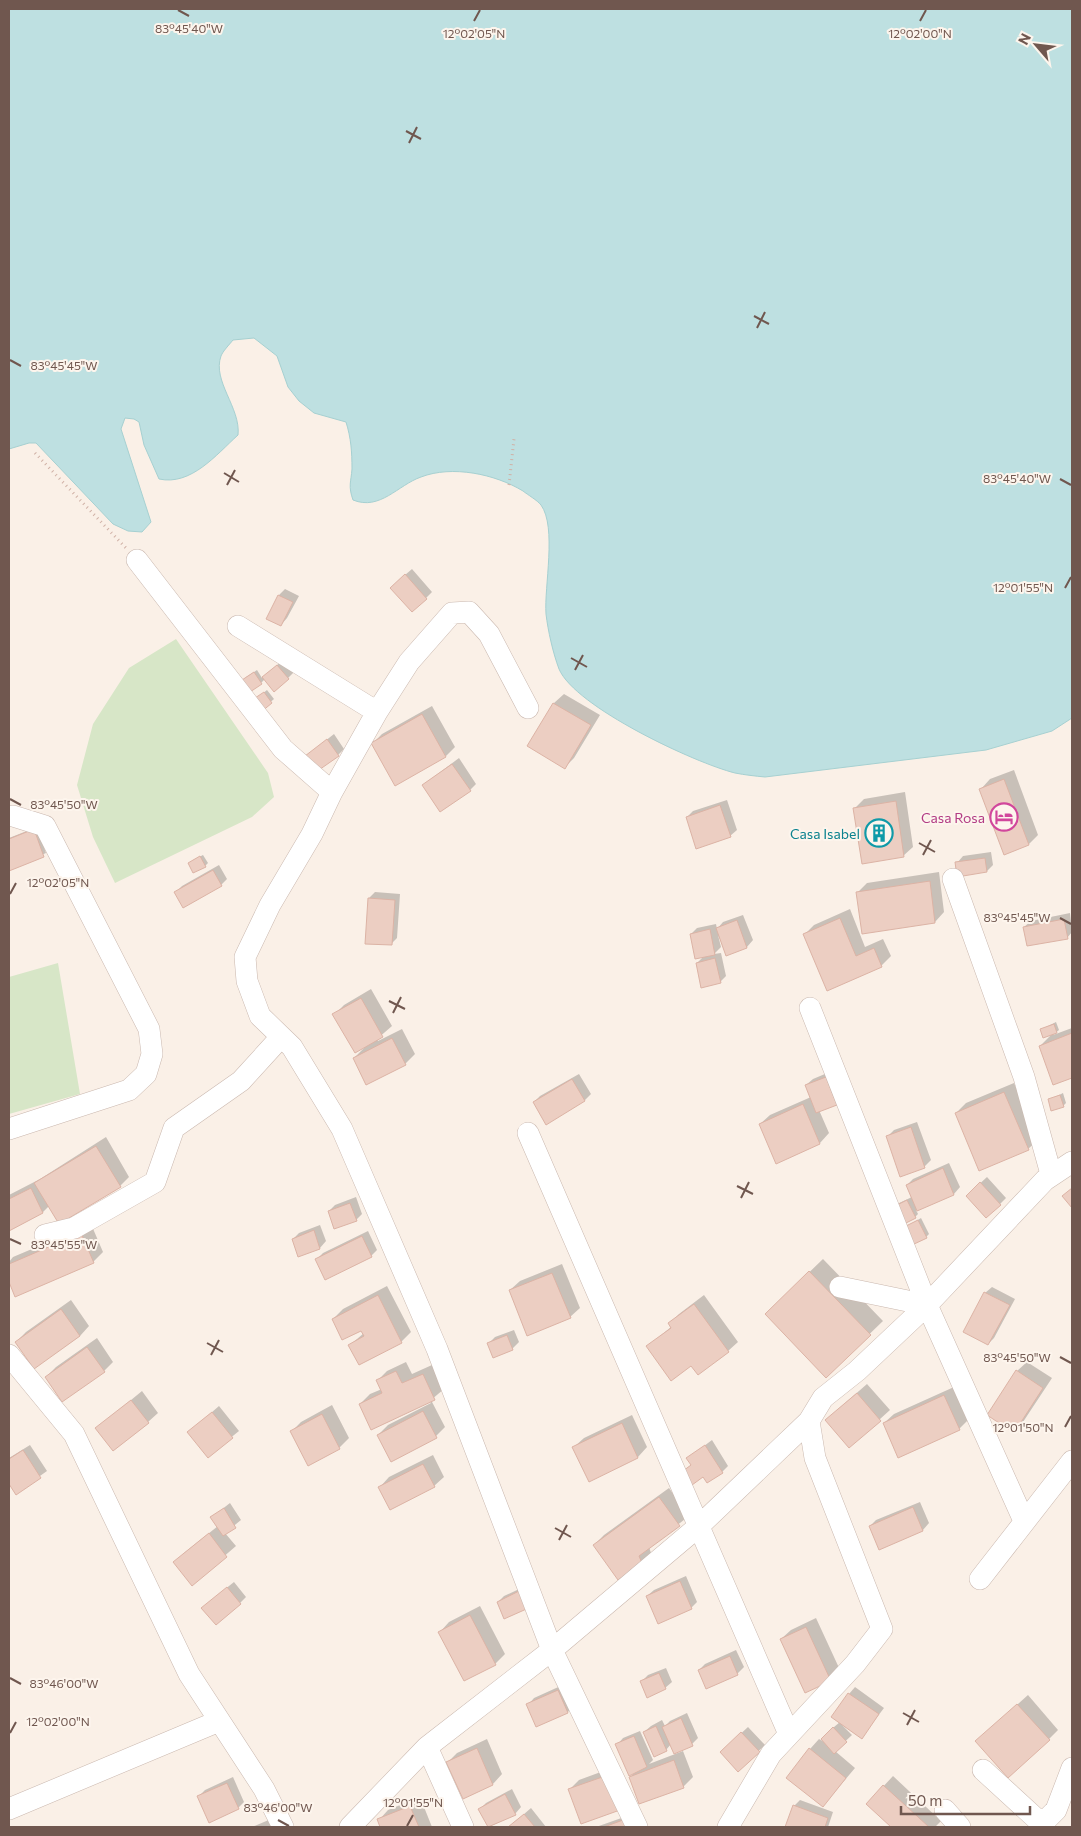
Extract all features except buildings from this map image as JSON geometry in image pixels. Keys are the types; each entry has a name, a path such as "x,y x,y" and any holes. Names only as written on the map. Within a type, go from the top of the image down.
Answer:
{"street":[{"path":"137,560 283,749 332,792"},
{"path":"528,708 489,634 469,612 452,613 409,662 377,712 332,792 312,834 270,905 245,956 247,981 260,1016 292,1047 342,1129 437,1349 552,1650 637,1827"},
{"path":"238,626 377,712"},
{"path":"9,1129 129,1090 146,1074 152,1054 149,1029 45,826 10,812"},
{"path":"953,879 1024,1077 1051,1174"},
{"path":"810,1008 927,1305 1024,1521"},
{"path":"44,1236 74,1228 155,1182 174,1128 241,1081 281,1037"},
{"path":"528,1133 789,1734"},
{"path":"350,1827 427,1747 552,1650 699,1526 809,1421 823,1398 857,1371 927,1305 1051,1174 1072,1162"},
{"path":"840,1287 927,1305"},
{"path":"9,1355 74,1434 189,1674 264,1789 283,1827"},
{"path":"728,1827 771,1754 855,1664 882,1629 815,1458 809,1421"},
{"path":"980,1579 1072,1461"},
{"path":"9,1809 219,1720"},
{"path":"427,1747 463,1827"},
{"path":"983,1770 1040,1826 1056,1810 1072,1768"},
{"path":"945,1810 960,1827"}],"path":[{"path":"509,485 514,439"},
{"path":"35,452 137,560"}],"green space":[{"path":"176,639 268,773 274,797 252,817 115,883 93,837 77,785 93,724 129,668"},
{"path":"58,963 80,1094 9,1114 9,977"}],"water":[{"path":"9,9 1072,9 1072,718 1052,731 986,750 765,777 735,773 666,746 611,716 588,700 570,684 559,669 551,642 546,614 549,542 546,515 539,503 523,491 500,480 473,473 460,472 433,473 421,477 380,500 363,502 353,500 350,487 351,451 346,422 314,413 299,401 288,387 277,356 254,338 233,340 221,356 219,365 220,375 238,425 238,435 202,467 182,478 171,480 159,479 144,445 139,422 134,419 125,418 121,429 151,522 142,532 128,531 113,524 36,443 29,443 9,449"}],"place":[{"name":"Casa Rosa","path":"1004,817"},
{"name":"Casa Isabel","path":"879,833"}]}
